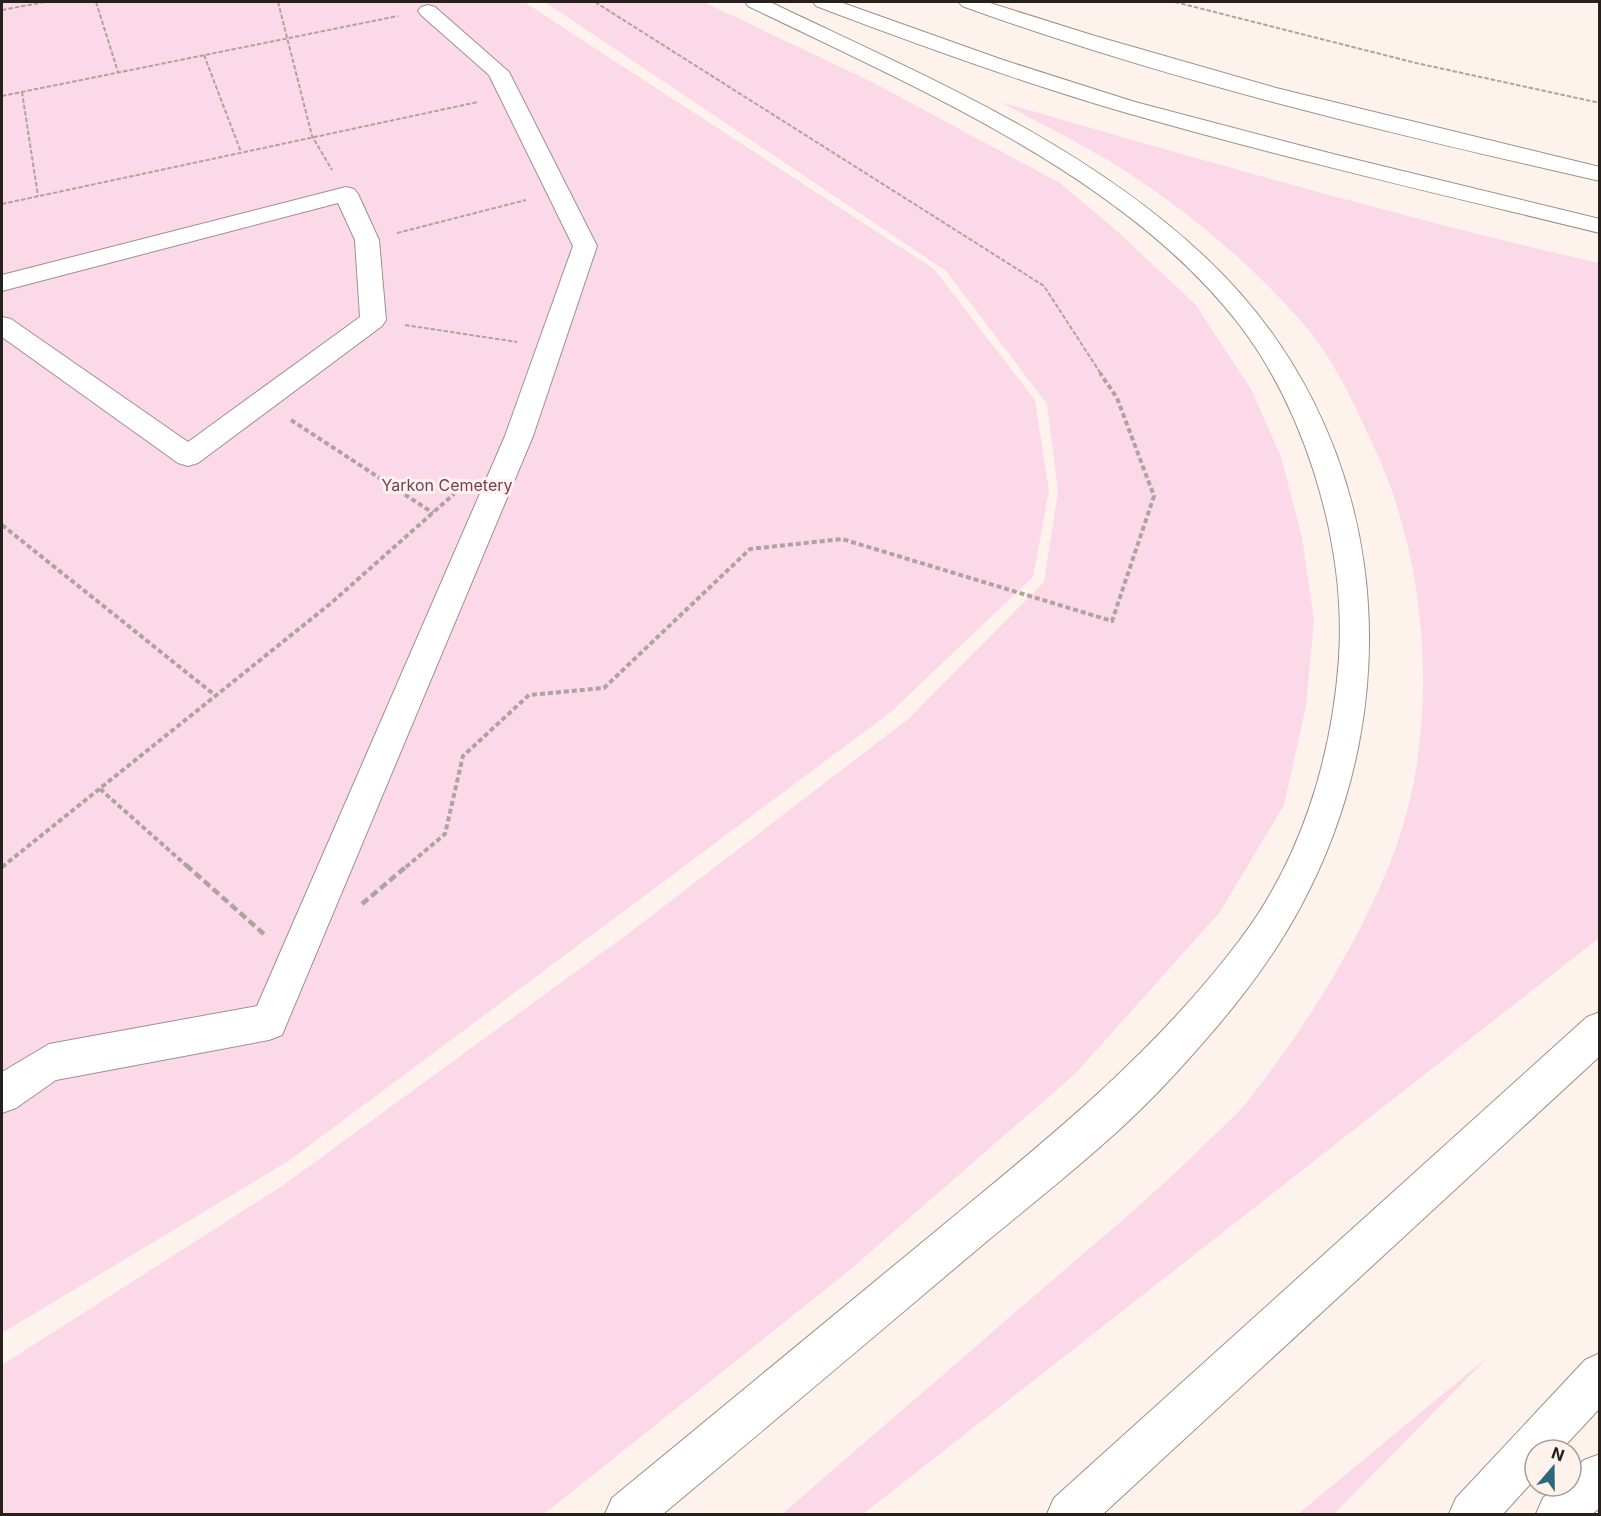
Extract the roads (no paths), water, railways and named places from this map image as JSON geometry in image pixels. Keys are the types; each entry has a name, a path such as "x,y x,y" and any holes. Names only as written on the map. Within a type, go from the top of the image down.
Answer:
{"main road":[{"path":"628,1515 1065,1149 1156,1067 1220,993 1263,937 1294,879 1320,828 1340,766 1353,682 1355,617 1353,572 1332,475 1298,396 1279,361 1227,292 1156,227 1060,160 966,108 755,2"},
{"path":"822,2 974,56 1171,119 1419,184 1599,226"},
{"path":"969,2 1109,47 1270,93 1392,125 1599,174"},
{"path":"2,1094 49,1063 269,1022 519,436 585,246 498,72 429,10"},
{"path":"2,284 346,194 367,240 374,320 188,456 2,325"},
{"path":"1070,1515 1599,1030"},
{"path":"1472,1515 1599,1375"},
{"path":"1559,1515 1599,1476"}],"park label":[{"name":"Yarkon Cemetery","path":"447,485"}]}
